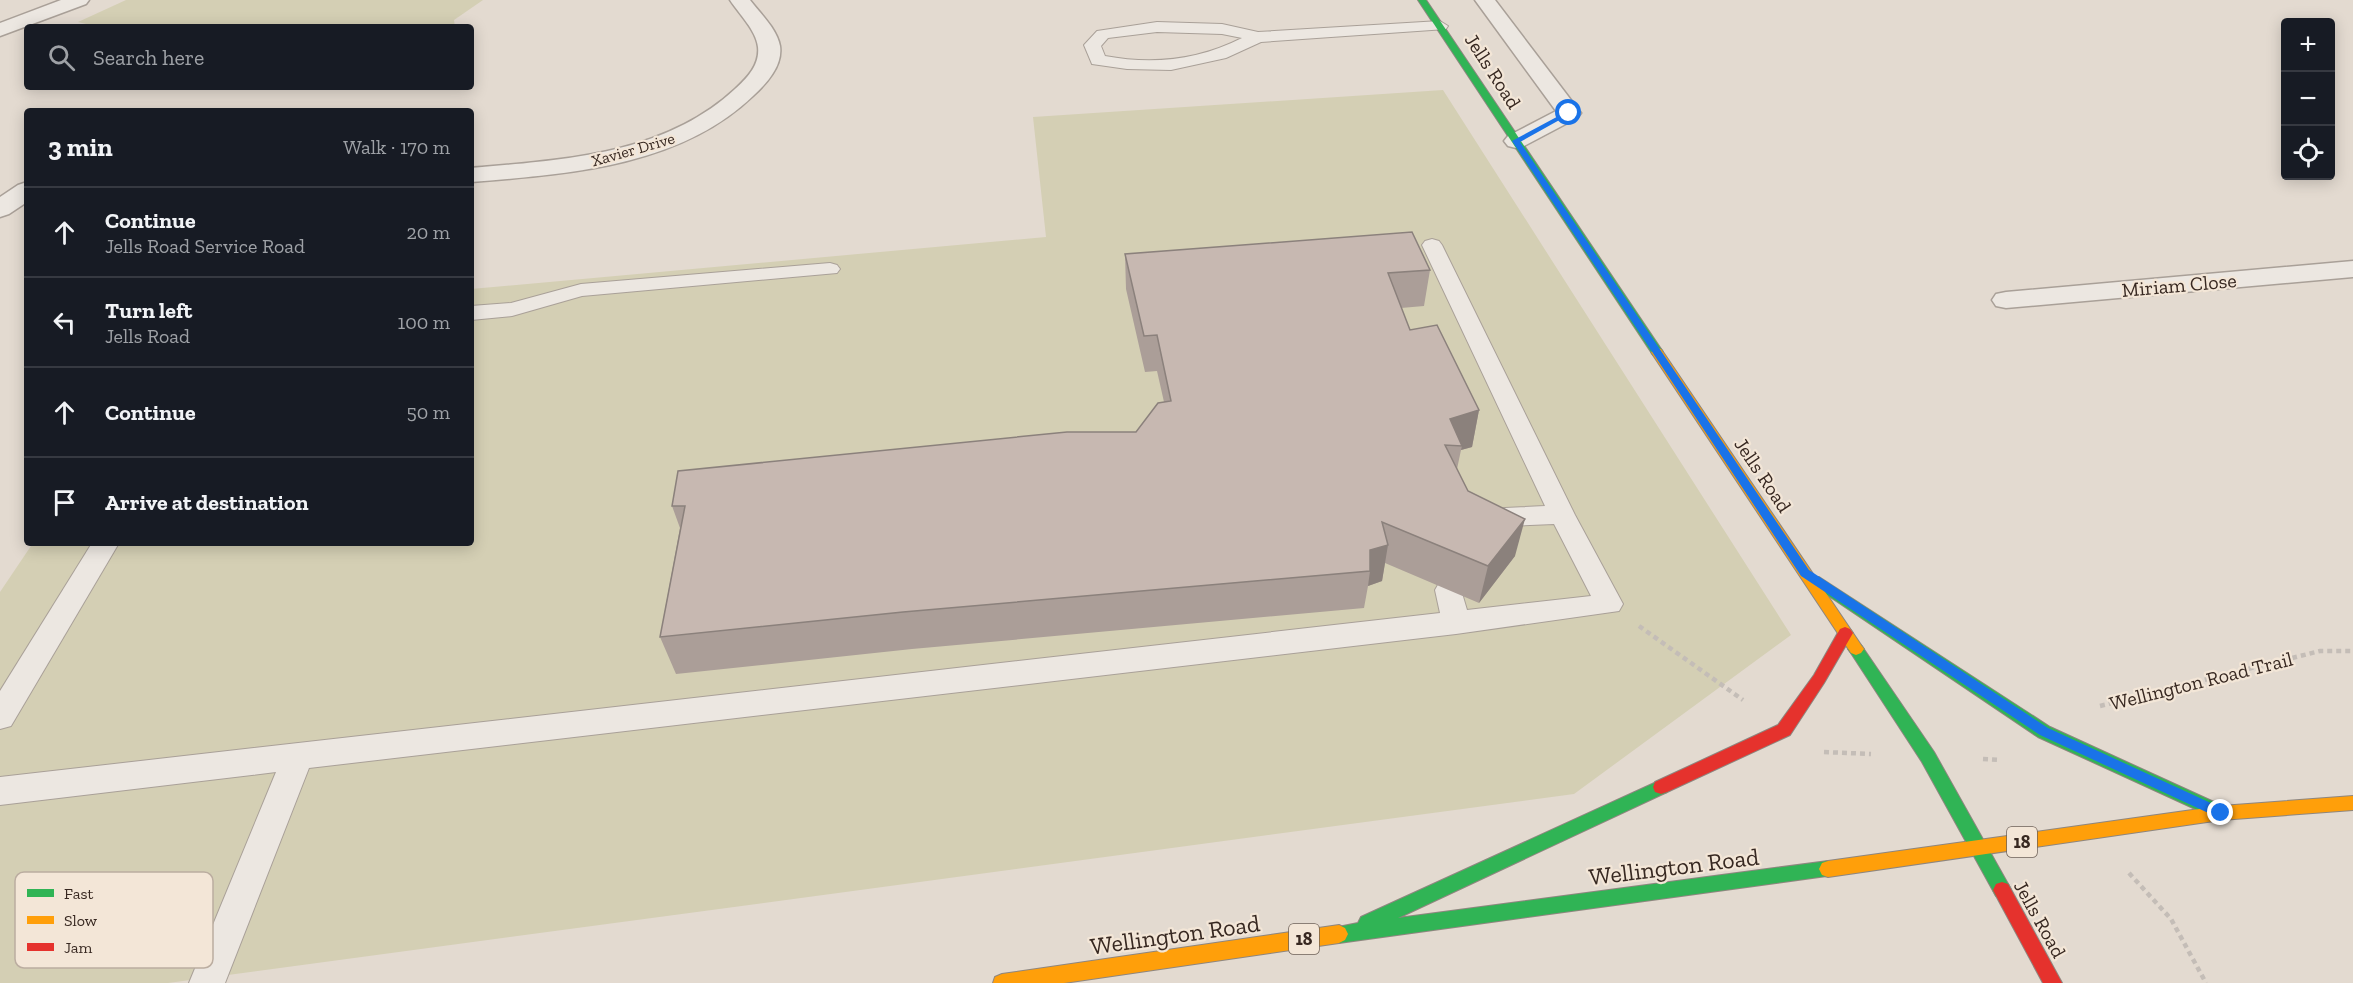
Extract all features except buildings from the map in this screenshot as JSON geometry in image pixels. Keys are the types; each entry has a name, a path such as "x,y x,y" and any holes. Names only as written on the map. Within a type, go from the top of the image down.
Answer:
{"main road":[{"name":"Jells Road","path":"1422,0 1928,757 2053,983"},
{"path":"1805,573 2044,732 2221,813"},
{"path":"1346,933 1784,730 1819,679 1845,633"},
{"name":"Wellington Road","path":"1002,983 1346,933 2221,813 2353,803"}],"street":[{"path":"0,30 79,0"},
{"name":"Xavier Drive","path":"474,175 523,171 605,159 671,141 712,118 744,94 768,65 769,44 740,0"},
{"path":"1485,0 1569,113 1516,141"},
{"path":"0,181 24,187"},
{"path":"0,209 24,190"},
{"name":"Miriam Close","path":"2006,300 2353,269"}],"lane":[{"path":"1258,37 1215,56 1168,65 1127,66 1098,60 1092,45 1103,34 1157,27 1222,29 1258,37 1440,26"},
{"path":"0,791 1610,604 1562,515 1432,246"},
{"path":"474,313 513,309 581,290 830,269"},
{"path":"1468,532 1481,523 1505,517 1562,515"},
{"path":"0,717 104,546"},
{"path":"1449,590 1456,623"},
{"path":"207,983 297,758"}],"path":[{"name":"Wellington Road Trail","path":"2095,707 2320,651 2353,651"}],"shaded area":[{"path":"126,0 483,0 454,20 455,24 86,24 78,22"},
{"path":"1443,90 1791,635 1574,794 168,983 0,983 0,592 31,546 474,546 474,289 1046,237 1033,117"}],"traffic: fast":[{"path":"1422,0 1657,352"},
{"path":"1819,582 2044,732 2221,813"},
{"path":"1856,649 1928,757 2002,890"},
{"path":"1367,923 1661,787"},
{"path":"1339,934 1828,869"}],"traffic: slow":[{"path":"1657,352 1856,649"},
{"path":"1828,869 2221,813 2353,803"},
{"path":"1002,983 1339,934"}],"traffic: jam":[{"path":"1661,787 1784,730 1819,679 1845,633"},
{"path":"2002,890 2053,983"}],"route":[{"path":"1569,113 1516,141 1805,573 2044,732 2221,813"}]}
